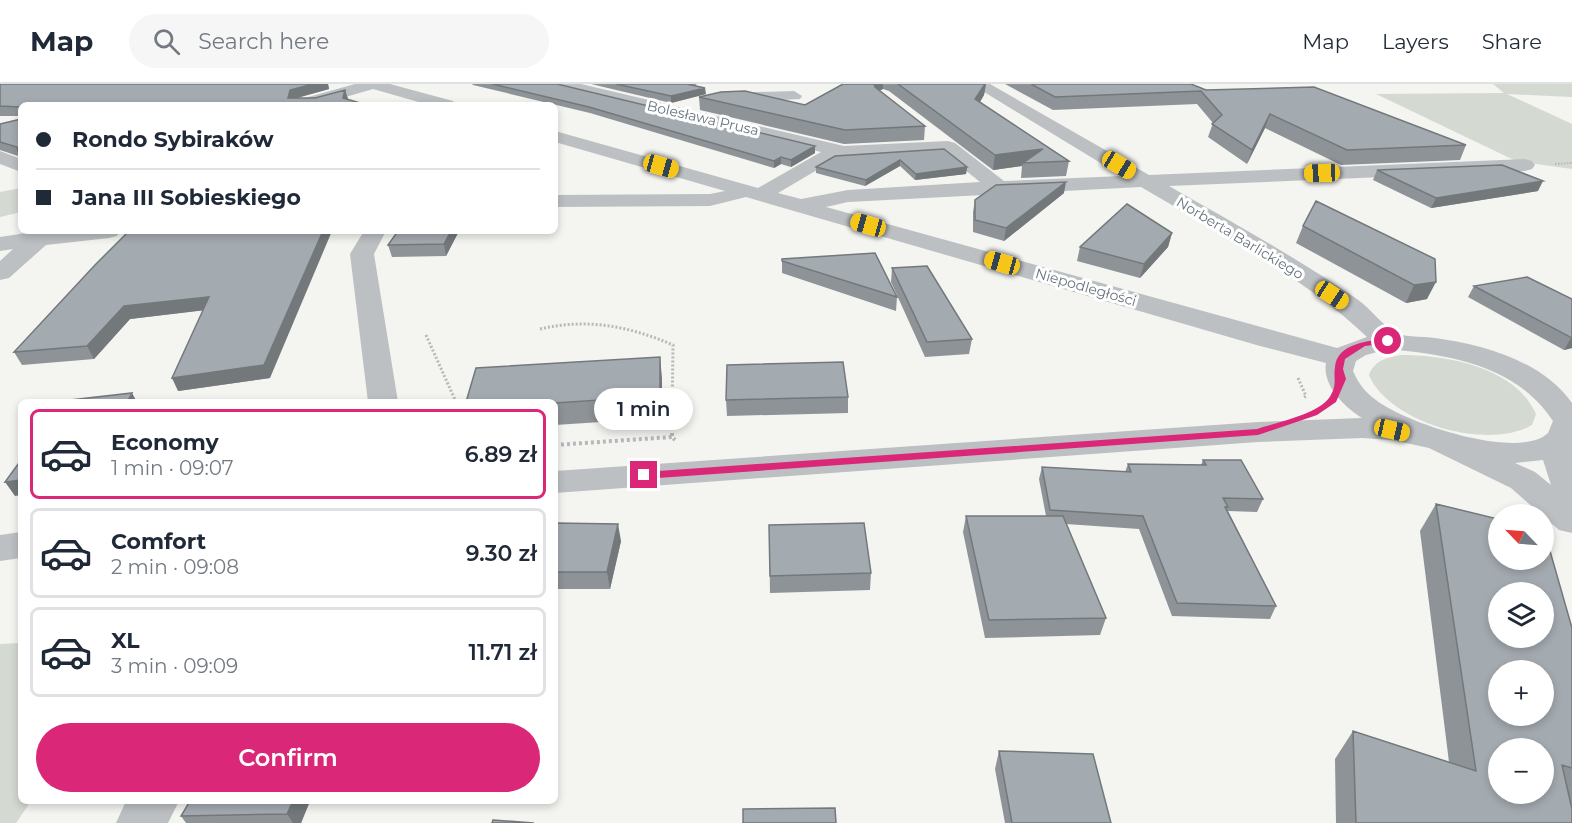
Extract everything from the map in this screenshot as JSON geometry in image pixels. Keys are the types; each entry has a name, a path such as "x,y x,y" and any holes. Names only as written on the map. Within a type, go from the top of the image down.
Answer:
{"street":[{"path":"310,102 373,84 436,102"},
{"name":"Bolesława Prusa","path":"561,84 844,152"},
{"name":"Norberta Barlickiego","path":"979,84 1262,249 1350,306 1388,341"},
{"path":"670,110 706,101 794,96"},
{"path":"930,132 999,187"},
{"name":"Niepodległości","path":"558,137 1258,337 1341,369"},
{"path":"558,201 725,198 754,192 816,161 844,152 948,147"},
{"path":"0,157 18,165"},
{"name":"Norberta Barlickiego","path":"1147,181 1525,165"},
{"path":"801,206 848,196 1147,181"},
{"path":"0,244 60,234"},
{"path":"373,234 362,254 383,399"},
{"path":"0,273 44,235"},
{"path":"1258,432 1314,413 1333,400 1341,369 1352,349 1363,344 1388,341 1427,343 1502,364 1532,380 1563,415 1572,495"},
{"path":"1341,369 1350,393 1367,408 1392,423 1440,441 1523,480 1572,521"},
{"path":"558,482 1258,432 1362,428 1392,430 1488,450 1526,453 1563,415"},
{"path":"0,548 18,545"},
{"path":"141,823 152,804"}],"path":[{"path":"540,329 555,325 589,323 618,325 673,345 672,436 679,445"},
{"path":"426,335 455,399"},
{"path":"1297,375 1306,396 1300,402"},
{"path":"558,445 672,436"}],"shaded area":[{"path":"1493,84 1572,84 1572,97 1507,94 1572,124 1572,169 1516,161 1376,94 1504,93"},
{"path":"18,189 18,213 0,217 0,192"},
{"path":"1401,355 1458,361 1496,375 1513,385 1526,398 1536,414 1532,425 1513,432 1491,435 1442,428 1418,419 1397,407 1380,392 1369,375 1378,363"},
{"path":"18,643 18,804 29,804 16,823 0,823 0,644"}],"building":[{"path":"0,84 313,84 290,90 288,98 315,98 345,90 343,98 357,102 18,102 18,107 0,106"},
{"path":"492,84 557,84 815,146 791,160 781,157 774,161 589,107"},
{"path":"616,84 687,84 705,88 671,96"},
{"path":"843,84 874,84 925,126 845,130 699,97 721,92 745,91 805,105"},
{"path":"898,84 985,84 975,99 1069,161 1023,163 1043,149 995,155"},
{"path":"1031,84 1191,84 1206,90 1314,87 1466,145 1347,150 1270,114 1252,150 1212,124 1222,115 1201,91 1055,97"},
{"path":"18,120 18,151 17,147 0,142 0,124"},
{"path":"944,149 967,167 916,174 900,160 866,180 816,167 835,156"},
{"path":"1502,165 1543,181 1436,198 1377,170"},
{"path":"1066,182 1006,228 975,220 975,200 996,185"},
{"path":"1316,201 1435,259 1436,282 1414,285 1303,226"},
{"path":"1127,204 1172,233 1144,264 1080,247"},
{"path":"126,234 322,234 264,365 172,378 209,297 124,306 87,346 14,352"},
{"path":"396,234 449,234 444,244 388,245"},
{"path":"875,253 897,297 782,261 782,259"},
{"path":"927,266 972,339 927,342 892,268"},
{"path":"1527,277 1572,299 1572,338 1474,286"},
{"path":"660,357 660,396 558,403 558,399 467,399 476,368"},
{"path":"843,362 848,397 726,400 727,365"},
{"path":"132,393 129,399 80,399"},
{"path":"1203,460 1241,460 1263,499 1223,498 1228,507 1225,507 1276,606 1177,603 1143,516 1050,510 1042,467 1131,472 1128,464 1206,465"},
{"path":"18,464 18,480 5,482"},
{"path":"1436,504 1488,517 1488,570 1554,570 1554,565 1572,628 1572,768 1562,765 1572,809 1572,823 1356,823 1353,731 1476,771"},
{"path":"966,516 1063,516 1106,618 989,620"},
{"path":"558,523 618,524 607,572 558,572"},
{"path":"864,523 871,573 770,576 769,525"},
{"path":"999,751 1093,754 1111,823 1012,823"},
{"path":"188,804 292,804 287,814 181,816"},
{"path":"835,808 836,823 743,823 743,809"},
{"path":"493,820 534,823 492,823"}],"route":[{"path":"644,475 1258,432 1314,413 1333,400 1341,379 1338,369 1341,358 1363,344 1388,341"}]}
